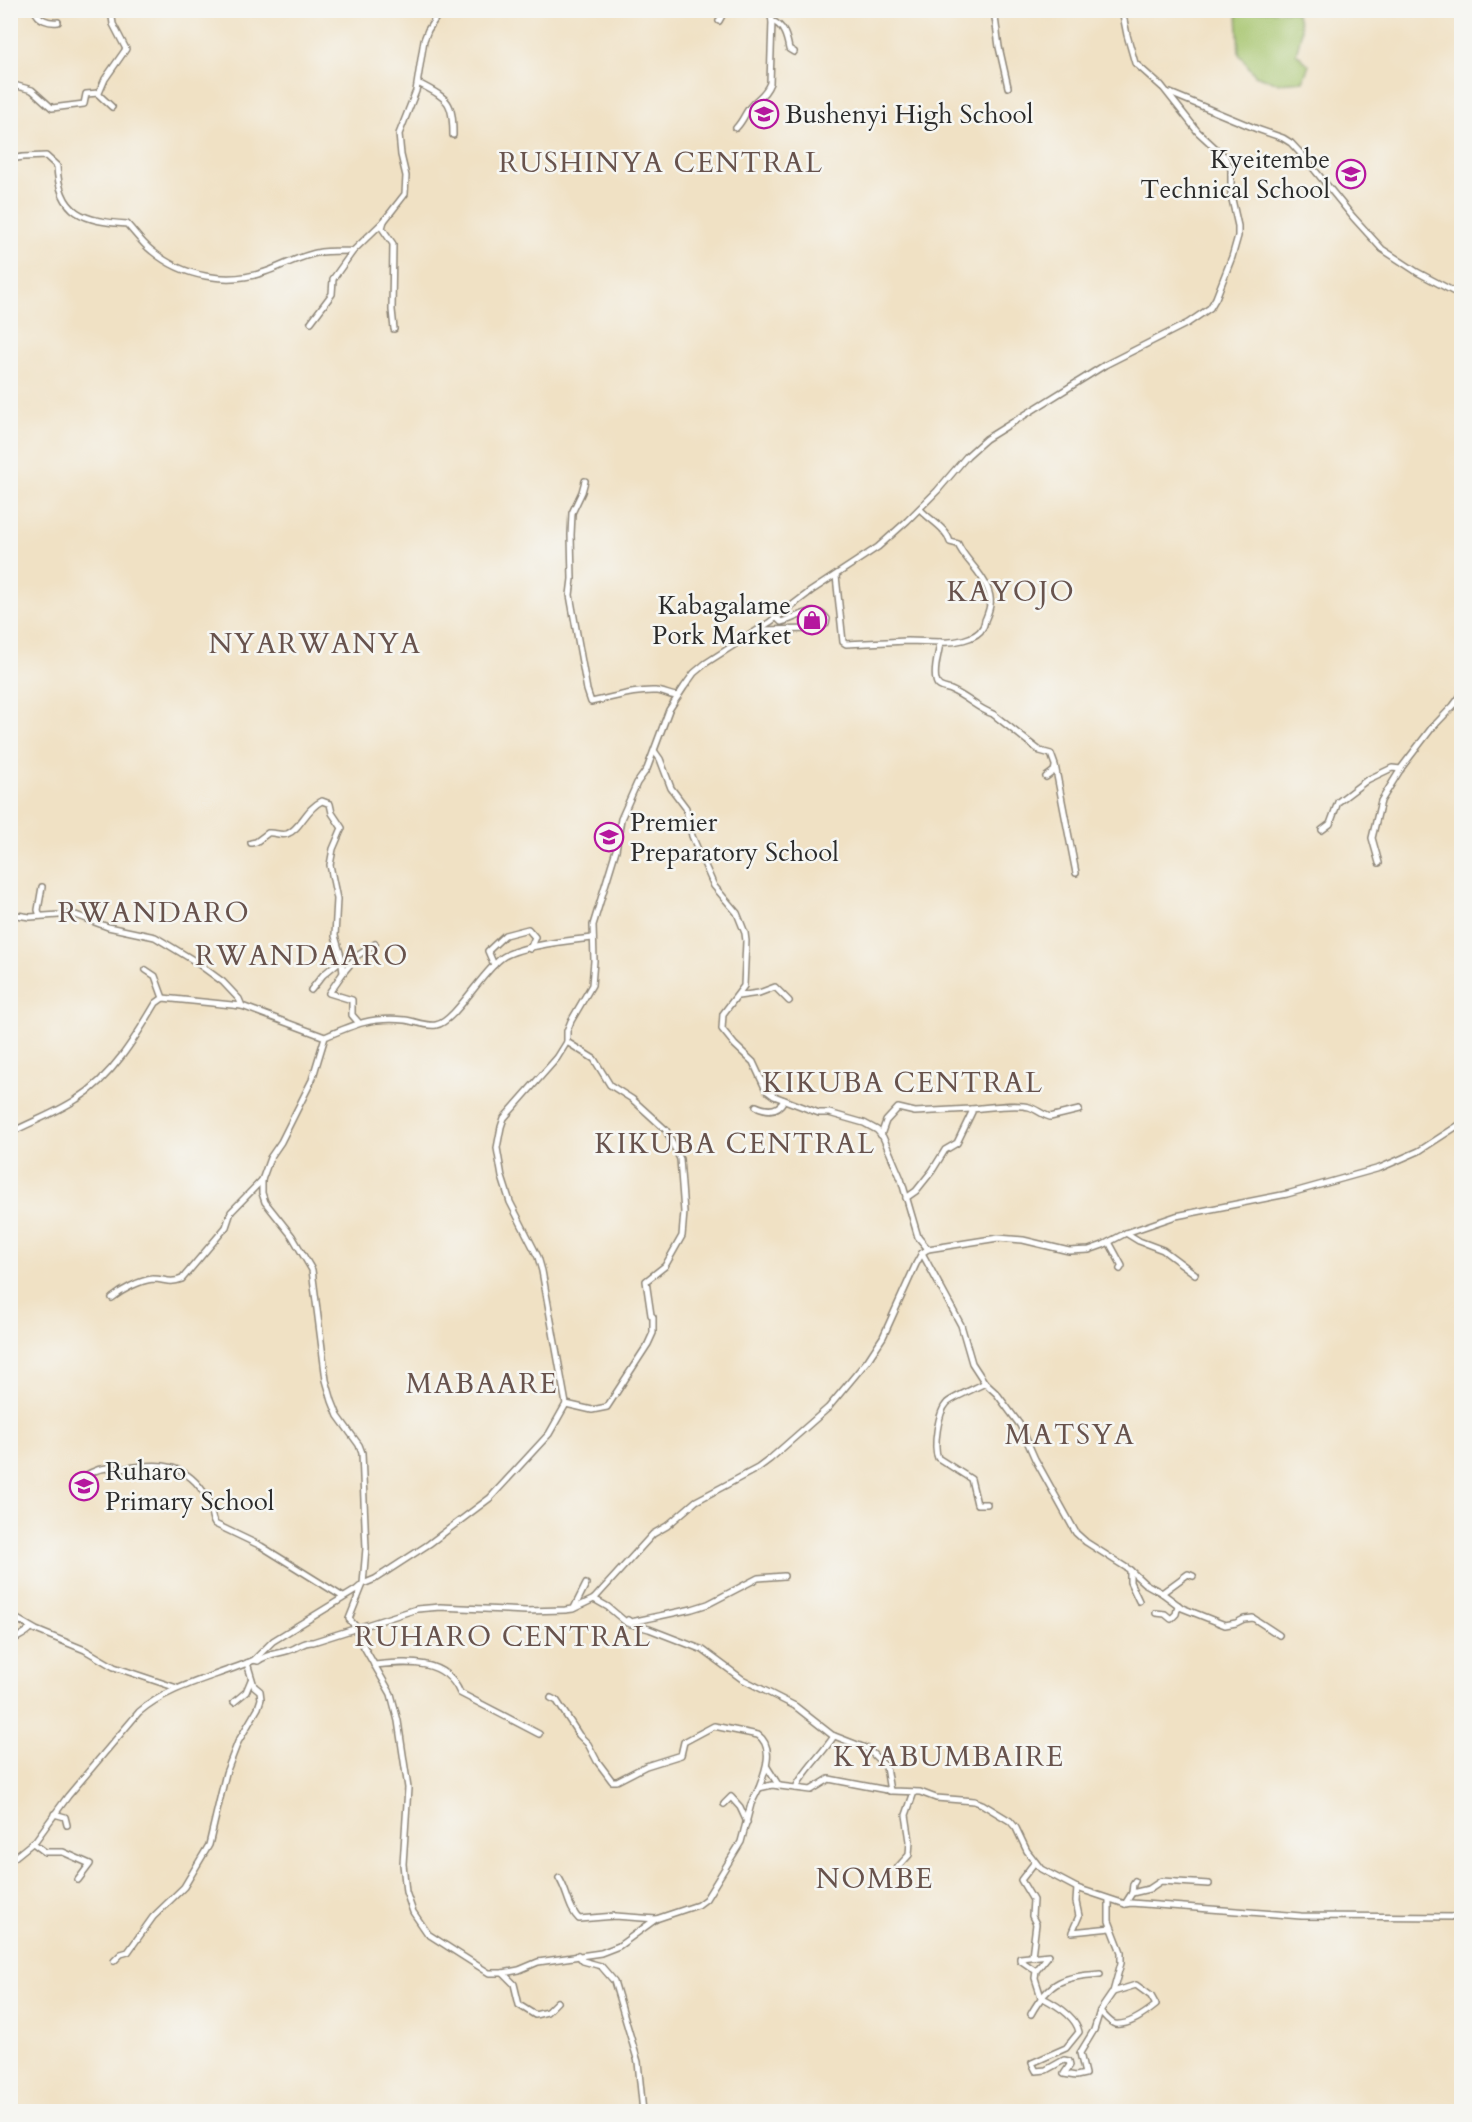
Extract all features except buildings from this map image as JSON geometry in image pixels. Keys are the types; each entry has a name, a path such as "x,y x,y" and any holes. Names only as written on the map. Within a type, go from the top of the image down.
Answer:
{"street":[{"path":"35,10 41,18 50,22 58,22"},
{"path":"10,84 32,90 52,108 84,104 86,94 99,93 118,58 126,49 113,24 111,10"},
{"path":"311,322 332,294 333,279 353,251 384,221 405,194 406,176 400,155 399,134 418,83 424,40 441,10"},
{"path":"719,21 725,10"},
{"path":"736,128 746,116 749,108 766,93 770,83 772,21 769,10"},
{"path":"994,10 1008,87"},
{"path":"1122,10 1135,63 1161,86 1173,95 1291,143 1353,218 1382,249 1461,297"},
{"path":"772,21 776,22 787,35 789,49 794,52"},
{"path":"418,83 443,97 451,106 453,135"},
{"path":"10,1861 33,1843 54,1814 148,1704 177,1688 247,1664 273,1641 403,1561 490,1498 549,1434 566,1404 542,1271 535,1250 510,1202 502,1178 497,1148 504,1118 552,1066 567,1042 571,1021 592,985 593,925 616,850 621,819 637,783 655,752 669,710 694,674 706,663 878,547 920,509 967,456 997,431 1105,365 1188,323 1210,308 1232,257 1238,236 1231,195 1231,169 1224,156 1193,126 1161,86"},
{"path":"97,93 112,107"},
{"path":"10,159 46,156 57,166 57,177 63,198 71,209 78,214 104,222 127,224 152,251 169,262 200,276 231,280 264,273 296,259 320,252 353,251"},
{"path":"384,221 382,230 393,244 394,329"},
{"path":"585,481 572,513 570,595 586,690 591,702 627,692 660,690 669,696 678,696"},
{"path":"836,576 841,630 843,642 846,644 907,641 949,643 975,636 983,627 991,608 991,600 982,577 968,558 960,552 958,544 950,542 942,528 920,509"},
{"path":"757,630 816,629 826,624 827,619 818,612 781,622 776,617"},
{"path":"940,642 935,668 938,685 952,690 993,714 1040,751 1051,754 1076,873"},
{"path":"1379,863 1372,838 1381,801 1401,769 1461,694"},
{"path":"655,752 671,788 686,808 692,836 714,886 737,913 745,933 744,986 723,1014 722,1029 753,1062 766,1090 784,1100 819,1113 829,1113 877,1130 886,1142 918,1237 928,1249"},
{"path":"1046,777 1054,771 1055,765"},
{"path":"1322,830 1330,824 1338,802 1367,780 1392,768 1401,769"},
{"path":"250,843 256,842 268,833 282,835 288,833 299,824 313,806 322,801 330,804 332,813 342,828 330,861 337,899 335,936 343,973"},
{"path":"40,916 38,907 42,887"},
{"path":"10,914 40,916 73,914 108,927 155,937 184,954 217,978 239,999 242,1006"},
{"path":"494,965 488,951 505,935 528,929 535,937 530,949"},
{"path":"10,1133 59,1110 88,1091 122,1057 156,1003 163,998 242,1006 325,1037 359,1023 390,1020 436,1025 447,1019 482,976 504,956 557,942 593,938"},
{"path":"359,1023 352,1014 352,1000 329,993 357,956 375,944"},
{"path":"311,990 323,975 341,960"},
{"path":"146,970 155,976 163,998"},
{"path":"738,996 759,993 775,987 789,1001"},
{"path":"325,1037 312,1080 281,1142 270,1158 262,1180 262,1193 265,1202 292,1236 312,1270 325,1368 332,1401 338,1416 359,1445 362,1453 366,1548 363,1584 349,1619 356,1627 360,1640 391,1694 398,1721 408,1788 403,1864 406,1892 413,1912 428,1934 489,1973 503,1973 519,1970 538,1962 601,1953 619,1946 656,1918 698,1905 706,1899 741,1842 751,1804 767,1767 766,1743 762,1737 714,1726 684,1742 681,1755 646,1766 614,1781 597,1761 588,1744 579,1736 557,1701 551,1698"},
{"path":"566,1404 592,1410 607,1407 648,1344 653,1333 653,1317 646,1281 665,1266 679,1242 682,1236 684,1212 680,1159 666,1130 632,1098 610,1085 594,1059 567,1042"},
{"path":"756,1106 774,1110 784,1100"},
{"path":"881,1136 885,1123 898,1108 915,1112 1020,1106 1028,1107 1050,1117 1078,1110"},
{"path":"906,1198 916,1191 945,1150 957,1143 972,1112 971,1109"},
{"path":"254,1660 258,1661 272,1653 295,1648 308,1641 313,1642 410,1610 429,1607 526,1611 573,1610 594,1599 653,1534 672,1522 696,1501 764,1464 828,1408 868,1360 883,1337 922,1253 928,1249 998,1238 1023,1240 1069,1251 1089,1250 1126,1233 1176,1216 1287,1194 1380,1168 1419,1151 1461,1123"},
{"path":"112,1298 145,1280 172,1282 182,1279 226,1227 231,1212 262,1180"},
{"path":"1126,1233 1139,1241 1163,1250 1196,1274"},
{"path":"1109,1242 1122,1266 1120,1269"},
{"path":"922,1253 940,1290 957,1317 972,1363 985,1383 1020,1425 1035,1459 1076,1533 1182,1608 1225,1625 1253,1618 1279,1635"},
{"path":"985,1383 947,1403 934,1447 938,1458 971,1479 977,1504 987,1504"},
{"path":"77,1481 92,1471 106,1468 117,1470 151,1464 170,1467 186,1474 200,1486 210,1504 212,1520 215,1524 261,1546 343,1597"},
{"path":"1130,1570 1130,1582 1138,1601"},
{"path":"1162,1593 1188,1574 1193,1576"},
{"path":"616,1614 631,1622 665,1616 708,1604 758,1578 784,1576"},
{"path":"573,1610 586,1584"},
{"path":"594,1599 627,1623 703,1650 742,1679 795,1706 834,1736 868,1749 885,1764 890,1791"},
{"path":"1156,1613 1165,1614 1171,1619 1176,1614 1178,1605"},
{"path":"10,1615 31,1628 85,1650 114,1667 177,1688"},
{"path":"10,1642 16,1637 25,1635 31,1628"},
{"path":"374,1665 414,1661 434,1668 455,1681 460,1694 539,1734"},
{"path":"114,1961 116,1956 128,1952 153,1917 184,1887 208,1845 231,1758 261,1702 260,1691 251,1680 247,1664"},
{"path":"234,1702 246,1692 251,1680"},
{"path":"796,1788 798,1781 818,1760 834,1736"},
{"path":"767,1767 779,1786"},
{"path":"759,1788 779,1786 811,1790 829,1779 890,1791 914,1792 944,1800 974,1801 998,1812 1016,1828 1035,1862 1050,1874 1077,1888 1125,1904 1302,1916 1461,1917"},
{"path":"898,1868 909,1855 910,1841 906,1815 914,1792"},
{"path":"724,1804 731,1797 747,1822"},
{"path":"54,1814 65,1817 67,1824"},
{"path":"33,1843 45,1852 63,1852 90,1864 78,1880"},
{"path":"1032,1956 1036,1924 1032,1916 1033,1900 1021,1880 1035,1862"},
{"path":"559,1878 568,1896 571,1911 579,1919 615,1916 656,1918"},
{"path":"1125,1904 1132,1893 1135,1881"},
{"path":"1132,1893 1149,1889 1161,1881 1209,1884"},
{"path":"1077,1888 1076,1902 1079,1916 1072,1932 1111,1928"},
{"path":"1036,1971 1019,1959 1049,1955 1036,1971 1035,1978 1041,1997 1055,2004 1078,2025 1079,2032 1066,2048 1032,2063 1036,2071 1046,2070 1064,2060 1069,2061 1070,2065 1064,2074 1076,2076 1085,2074 1080,2053 1094,2030 1100,2011 1113,1992 1121,1964 1120,1952 1109,1921 1109,1900"},
{"path":"1461,1933 1461,1953"},
{"path":"578,1955 583,1961 600,1966 614,1981 638,2062 643,2112"},
{"path":"503,1973 514,1984 519,2005 535,2015 547,2012 557,2002"},
{"path":"1031,2014 1041,1997 1060,1981 1069,1977 1101,1974"},
{"path":"1100,2011 1112,2023 1117,2024 1140,2017 1156,2005 1151,1996 1136,1985 1113,1992"}],"green space":[{"path":"1237,11 1294,11 1301,26 1296,53 1309,65 1303,81 1278,83 1255,75 1239,54"}],"place":[{"name":"Bushenyi High School","path":"764,114"},
{"name":"Kyeitembe Technical School","path":"1351,174"},
{"name":"Kabagalame Pork Market","path":"812,620"},
{"name":"Premier Preparatory School","path":"609,837"},
{"name":"Ruharo Primary School","path":"84,1486"}],"district":[{"name":"RUSHINYA CENTRAL","path":"661,162"},
{"name":"KAYOJO","path":"1011,591"},
{"name":"NYARWANYA","path":"315,643"},
{"name":"RWANDARO","path":"154,912"},
{"name":"RWANDAARO","path":"302,955"},
{"name":"KIKUBA CENTRAL","path":"903,1082"},
{"name":"KIKUBA CENTRAL","path":"735,1143"},
{"name":"MABAARE","path":"482,1383"},
{"name":"MATSYA","path":"1070,1434"},
{"name":"RUHARO CENTRAL","path":"503,1636"},
{"name":"KYABUMBAIRE","path":"949,1756"},
{"name":"NOMBE","path":"875,1878"}]}
